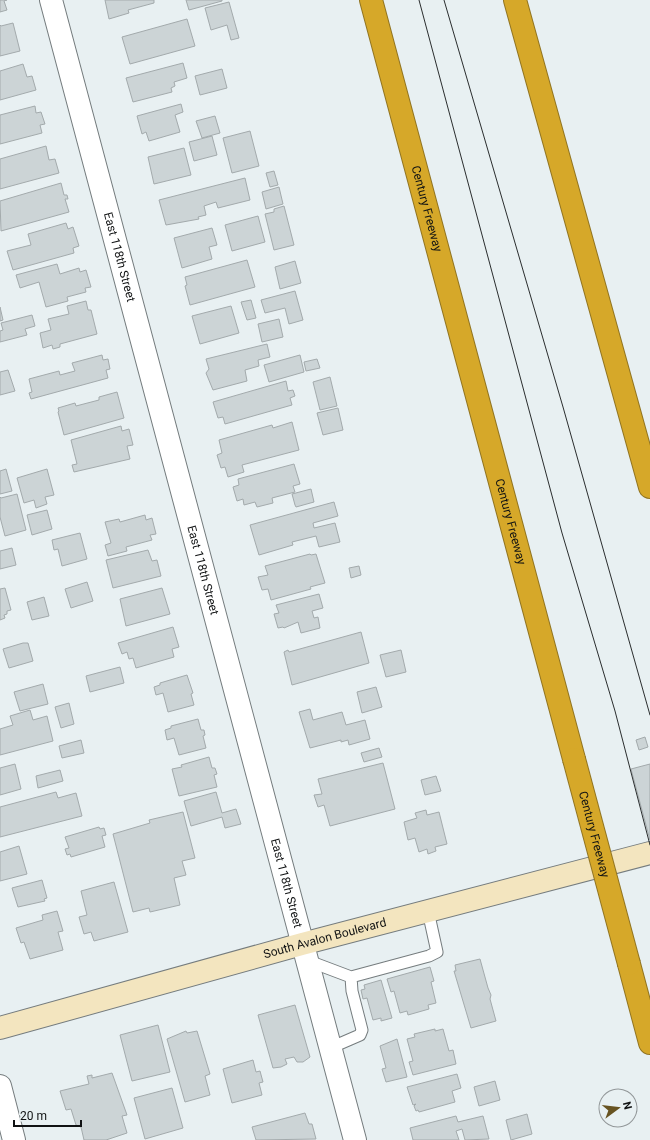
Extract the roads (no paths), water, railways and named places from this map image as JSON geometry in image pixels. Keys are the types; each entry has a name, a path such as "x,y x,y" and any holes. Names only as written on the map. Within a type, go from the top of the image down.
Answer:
{"highway":[{"name":"Century Freeway","path":"371,0 650,1043"},
{"path":"515,0 650,487"}],"main road":[{"name":"South Avalon Boulevard","path":"0,1028 304,952 428,911 650,853"}],"street":[{"name":"East 118th Street","path":"51,0 355,1140"},
{"path":"0,1086 14,1140"}],"lane":[{"path":"304,952 351,977 429,956 437,952 428,911"},
{"path":"330,1048 360,1035 362,1030 352,991 351,977"}],"tram line":[{"path":"419,0 562,533 615,711 650,845"},
{"path":"444,0 563,407 650,715"}]}
